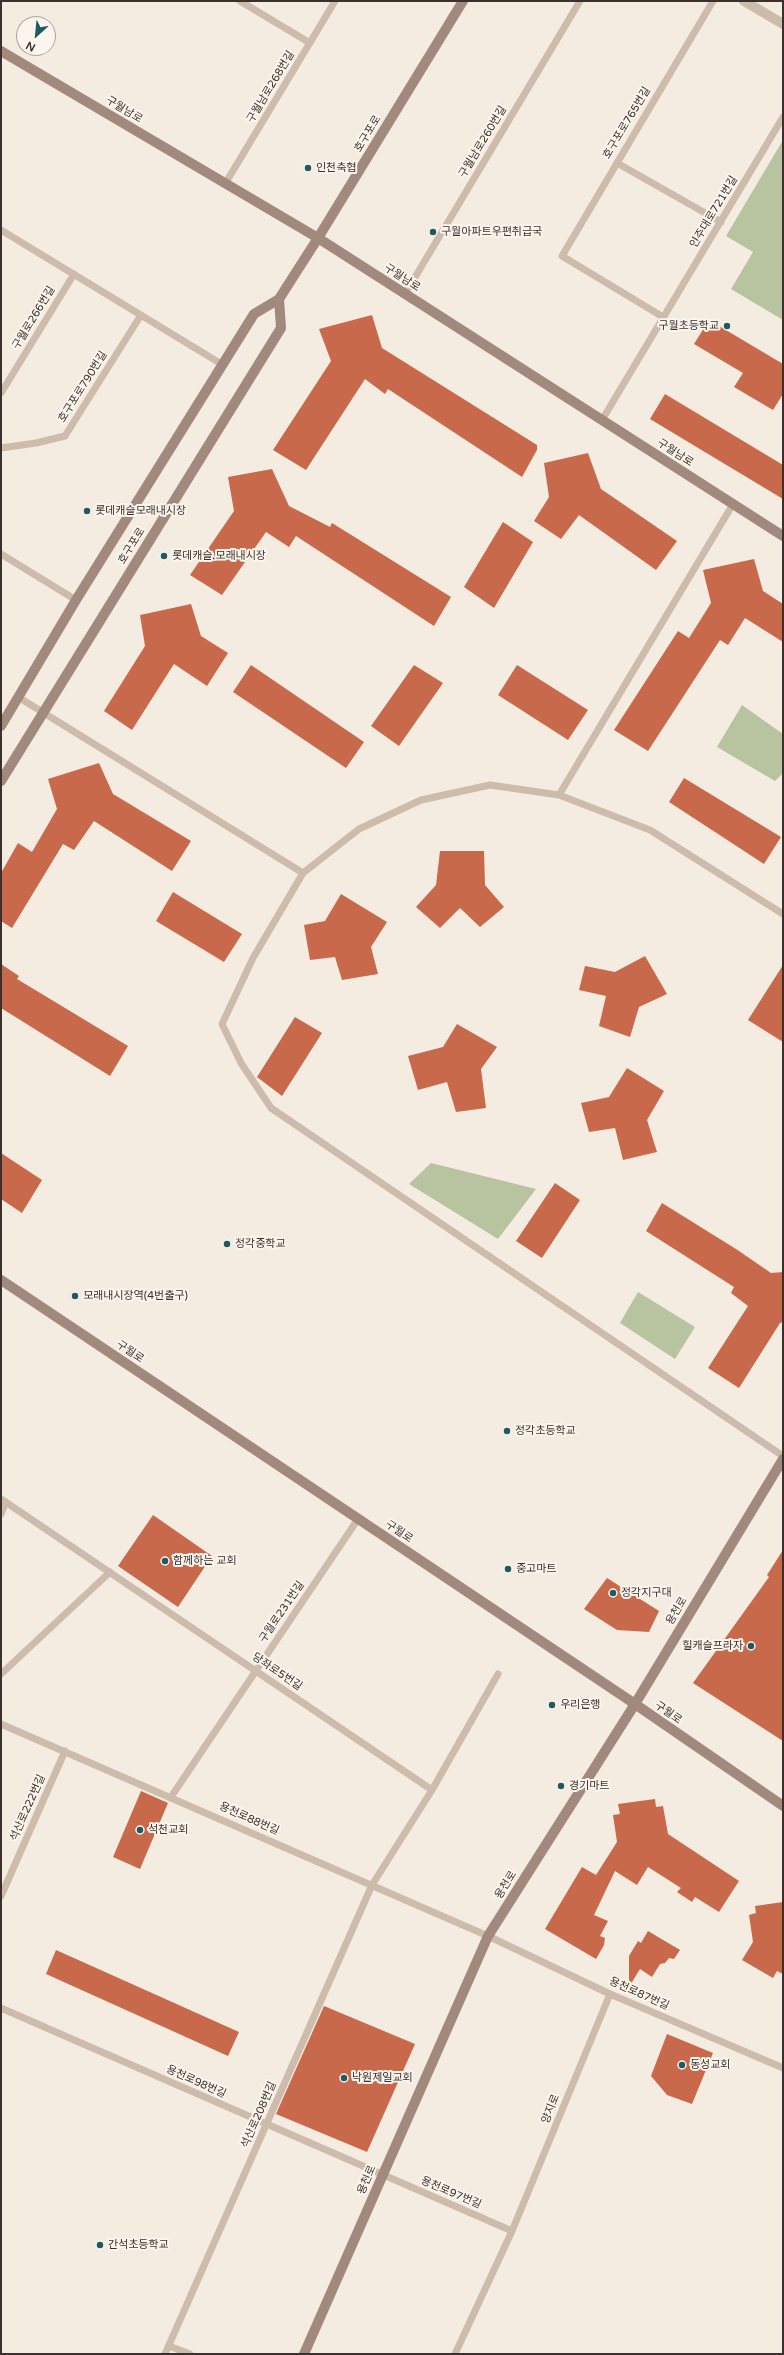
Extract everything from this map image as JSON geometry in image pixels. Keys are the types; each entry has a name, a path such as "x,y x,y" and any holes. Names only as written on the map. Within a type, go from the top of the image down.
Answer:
{"main road":[{"name":"호구포로","path":"1,726 76,600 254,314 279,299 463,1"},
{"name":"구월남로","path":"1,51 318,238 783,536"},
{"name":"호구포로","path":"1,781 281,328 279,299"},
{"name":"구월로","path":"1,1280 635,1704 783,1806"},
{"name":"용천로","path":"304,2354 381,2176 488,1936 635,1704 783,1458"}],"street":[{"path":"744,1 783,24"}],"lane":[{"path":"240,1 310,43"},
{"name":"구월남로268번길","path":"225,184 335,1"},
{"name":"구월남로260번길","path":"405,294 580,1"},
{"name":"호구포로765번길","path":"664,317 562,256 713,1"},
{"name":"인주대로721번길","path":"602,420 783,117"},
{"path":"617,163 721,222"},
{"path":"1,230 223,365"},
{"name":"구월로266번길","path":"1,393 74,274"},
{"name":"호구포로790번길","path":"1,448 36,443 65,436 141,315"},
{"path":"559,795 733,504"},
{"path":"1,554 76,600"},
{"path":"18,697 43,714 303,873"},
{"path":"783,914 650,830 559,795 490,784 421,800 359,829 303,873 253,958 222,1024 241,1064 270,1108 783,1458"},
{"name":"당좌로5번길","path":"1,1514 4,1501 432,1790"},
{"name":"구월로231번길","path":"171,1797 358,1518"},
{"path":"1,1674 110,1572"},
{"name":"석산로208번길","path":"165,2354 372,1885 432,1790 498,1674"},
{"name":"용천로88번길","path":"1,1724 488,1936"},
{"name":"석산로222번길","path":"1,1896 65,1751"},
{"name":"용천로87번길","path":"488,1936 610,1994 783,2068"},
{"name":"양지로","path":"455,2354 512,2231 610,1994"},
{"name":"용천로98번길","path":"1,2008 381,2176"},
{"name":"용천로97번길","path":"381,2176 512,2231"},
{"path":"169,2346 190,2354"}],"green space":[{"path":"783,140 783,320 731,289 753,252 726,236"},
{"path":"742,705 783,734 783,773 775,781 717,747"},
{"path":"431,1163 536,1189 498,1239 409,1184"},
{"path":"638,1292 695,1327 675,1359 620,1323"}],"building":[{"path":"372,315 382,348 537,445 537,450 522,477 388,389 385,394 365,379 306,470 273,450 331,361 319,329"},
{"path":"709,320 783,364 783,394 773,410 734,387 743,373 694,344"},
{"path":"665,394 783,465 783,499 650,419"},
{"path":"588,453 601,489 677,541 656,570 579,515 561,539 534,521 549,497 544,463"},
{"path":"272,469 289,506 330,527 332,523 451,597 434,626 296,536 289,547 266,532 222,595 190,575 234,511 228,477"},
{"path":"503,522 533,542 494,608 464,587"},
{"path":"754,559 763,591 783,604 783,642 745,618 728,645 720,640 648,751 614,730 678,631 689,638 711,603 703,570"},
{"path":"191,604 201,636 228,653 207,686 174,664 132,730 104,711 145,646 140,615"},
{"path":"251,665 364,742 346,768 233,692"},
{"path":"414,665 443,683 399,746 371,726"},
{"path":"517,665 588,710 568,740 498,695"},
{"path":"99,763 113,794 191,841 172,871 94,821 74,850 63,844 12,928 1,921 1,873 18,843 32,852 57,809 48,779"},
{"path":"684,778 781,837 764,864 669,802"},
{"path":"440,851 484,851 485,885 504,907 480,927 460,908 440,928 416,907 436,885"},
{"path":"173,892 242,934 224,962 156,921"},
{"path":"341,894 387,922 371,947 378,974 342,980 335,957 310,960 304,925 325,921"},
{"path":"645,956 667,994 639,1007 630,1037 599,1026 606,996 579,990 585,966 615,972"},
{"path":"1,964 19,976 17,979 128,1046 110,1076 1,1008"},
{"path":"783,965 783,1042 748,1020"},
{"path":"295,1017 322,1033 282,1096 257,1077"},
{"path":"457,1024 497,1047 481,1069 486,1108 456,1112 447,1082 418,1090 408,1056 443,1047"},
{"path":"627,1068 664,1091 647,1120 657,1152 623,1160 615,1128 589,1132 581,1103 609,1097"},
{"path":"1,1153 42,1180 22,1213 1,1199"},
{"path":"555,1183 580,1200 542,1258 516,1241"},
{"path":"662,1203 736,1249 771,1273 783,1272 783,1322 780,1323 739,1388 708,1368 748,1306 731,1293 734,1287 646,1231"},
{"name":"함께하는 교회","path":"153,1515 212,1556 178,1607 118,1566"},
{"name":"힐캐슬프라자","path":"783,1550 783,1741 693,1683 769,1577 767,1575"},
{"name":"정각지구대","path":"607,1578 659,1611 649,1632 617,1630 584,1609"},
{"name":"석천교회","path":"141,1791 168,1803 140,1869 113,1857"},
{"path":"655,1799 656,1807 663,1806 668,1834 739,1881 719,1912 695,1897 692,1902 677,1892 681,1888 648,1867 637,1885 615,1871 594,1915 608,1921 600,1936 605,1938 604,1945 596,1959 545,1929 582,1867 596,1875 617,1842 613,1815 620,1814 618,1804"},
{"path":"783,1902 783,1974 777,1971 773,1978 742,1960 753,1942 749,1915 756,1913 755,1906"},
{"path":"648,1931 680,1950 674,1959 669,1958 665,1963 660,1964 652,1977 640,1969 629,1987 629,1956 638,1941 641,1943"},
{"path":"56,1950 239,2032 228,2056 46,1974"},
{"name":"낙원제일교회","path":"324,2006 415,2044 367,2152 276,2114"},
{"name":"동성교회","path":"667,2034 713,2053 692,2104 667,2095 651,2076"}],"place":[{"name":"인천축협","path":"308,168"},
{"name":"구월아파트우편취급국","path":"433,232"},
{"name":"구월초등학교","path":"727,326"},
{"name":"롯데캐슬모래내시장","path":"87,511"},
{"name":"롯데캐슬.모래내시장","path":"164,556"},
{"name":"정각중학교","path":"227,1244"},
{"name":"모래내시장역(4번출구)","path":"75,1296"},
{"name":"정각초등학교","path":"507,1431"},
{"name":"함께하는 교회","path":"165,1561"},
{"name":"중고마트","path":"508,1569"},
{"name":"정각지구대","path":"613,1593"},
{"name":"힐캐슬프라자","path":"751,1646"},
{"name":"우리은행","path":"552,1705"},
{"name":"경기마트","path":"561,1786"},
{"name":"석천교회","path":"140,1830"},
{"name":"동성교회","path":"682,2065"},
{"name":"낙원제일교회","path":"344,2078"},
{"name":"간석초등학교","path":"100,2245"}]}
